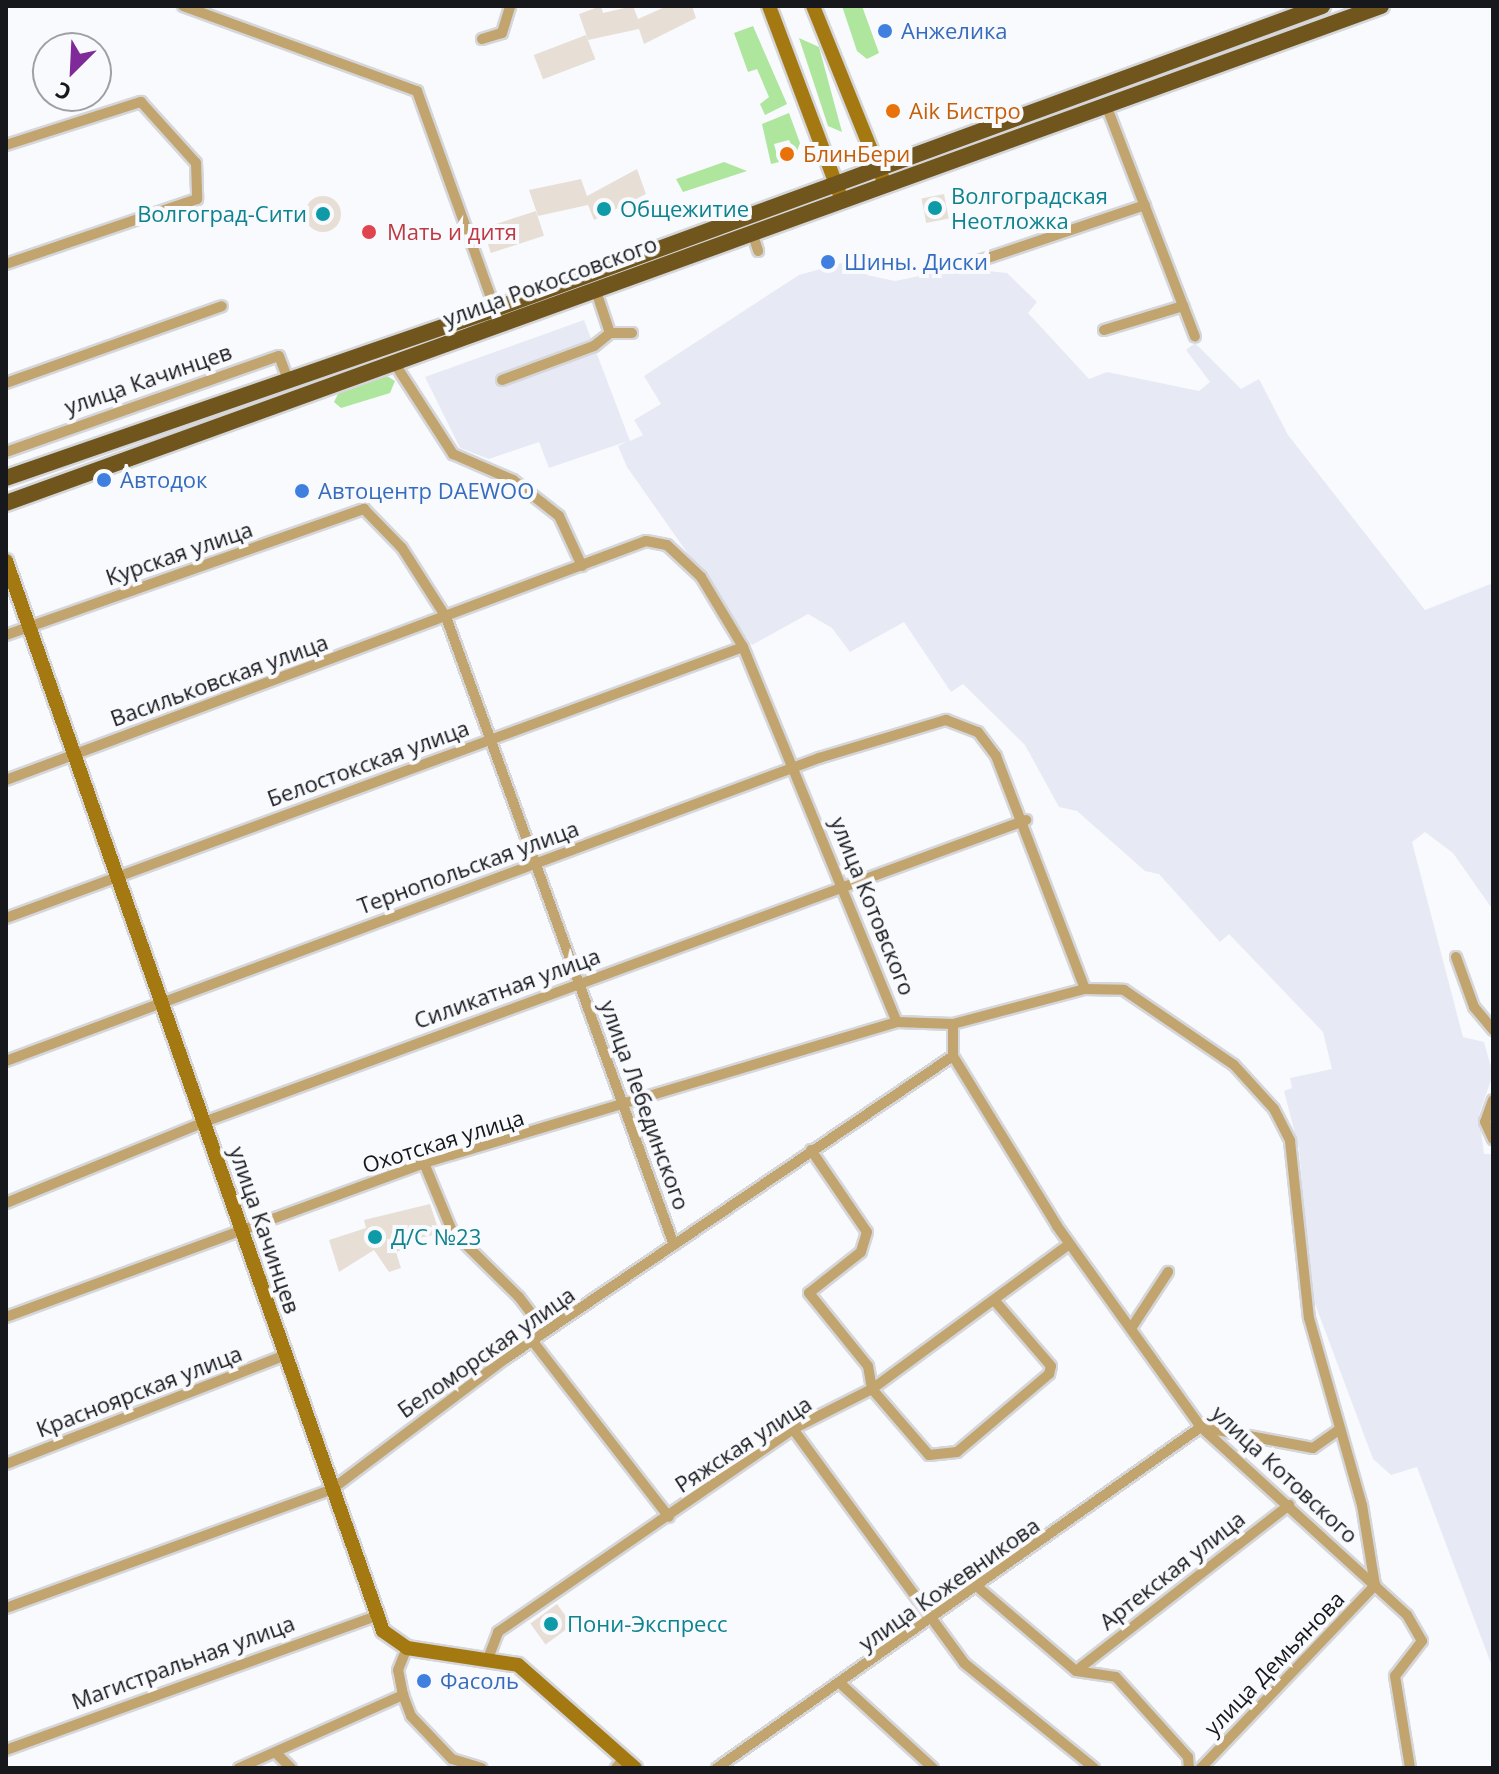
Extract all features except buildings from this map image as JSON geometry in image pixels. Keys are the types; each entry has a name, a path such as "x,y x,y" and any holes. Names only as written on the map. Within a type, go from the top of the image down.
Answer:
{"highway":[{"name":"улица Рокоссовского","path":"6,478 495,309 1322,6"},
{"name":"улица Рокоссовского","path":"6,503 1381,6"}],"main road":[{"path":"769,6 842,200"},
{"path":"813,6 885,184"},
{"name":"улица Качинцев","path":"6,561 376,1616 407,1648"},
{"path":"407,1648 489,1656 542,1680 625,1765"}],"street":[{"path":"183,6 417,91 495,309"},
{"path":"482,39 502,33 510,6"},
{"path":"6,145 141,102 196,163 197,199 6,264"},
{"path":"1106,105 1195,337"},
{"path":"979,261 1145,205"},
{"path":"752,232 758,251"},
{"path":"595,288 610,333"},
{"path":"6,383 222,306"},
{"path":"1104,330 1183,306"},
{"path":"502,380 610,333 632,333"},
{"name":"улица Качинцев","path":"6,452 279,356 288,380"},
{"path":"393,361 453,454 513,480 559,516 582,566"},
{"name":"Курская улица","path":"6,635 364,509 402,548 446,617"},
{"name":"улица Котовского","path":"446,617 646,541 667,545 694,567 743,647 797,768 897,1022 953,1024 1085,989 1124,990 1234,1065 1274,1109 1290,1141 1302,1196 1309,1318 1362,1505 1375,1585"},
{"name":"улица Лебединского","path":"446,617 674,1245"},
{"name":"Васильковская улица","path":"6,780 446,617"},
{"name":"Белостокская улица","path":"6,918 743,647"},
{"name":"Тернопольская улица","path":"6,1061 797,768 946,720 978,732 1026,820"},
{"path":"1026,820 1085,989"},
{"name":"Силикатная улица","path":"6,1203 204,1122 842,882 1026,820"},
{"path":"1456,957 1474,1007 1493,1030"},
{"name":"Охотская улица","path":"6,1317 240,1234 424,1163 623,1108 897,1022"},
{"path":"953,1024 953,1056"},
{"name":"улица Котовского","path":"953,1056 1068,1245 1132,1327 1201,1427 1375,1585 1422,1641 1395,1676 1410,1768"},
{"name":"Беломорская улица","path":"6,1608 331,1490 674,1245 953,1056"},
{"path":"1493,1100 1485,1122 1493,1139"},
{"path":"811,1150 867,1232 861,1252 809,1293 868,1366 872,1389 920,1451 957,1452 1049,1374 1051,1366 994,1300"},
{"path":"424,1163 452,1231 538,1322 534,1343 669,1517"},
{"name":"Ряжская улица","path":"489,1656 498,1632 793,1429 872,1389 1068,1245"},
{"path":"1132,1327 1168,1272"},
{"name":"Красноярская улица","path":"6,1464 286,1355"},
{"path":"1201,1427 1313,1448 1339,1430"},
{"name":"улица Кожевникова","path":"717,1768 980,1589 1201,1427"},
{"path":"793,1429 964,1663 1094,1768"},
{"name":"Артекская улица","path":"1081,1667 1289,1505"},
{"name":"улица Демьянова","path":"1201,1768 1375,1585"},
{"path":"980,1589 1076,1671 1081,1667 1116,1677 1188,1757 1189,1768"},
{"name":"Магистральная улица","path":"6,1750 376,1616"},
{"path":"407,1648 398,1670 411,1716 448,1764 482,1768"},
{"path":"842,1685 930,1767"},
{"path":"239,1768 403,1695"},
{"path":"276,1753 291,1768"}],"shaded area":[{"path":"860,258 867,275 895,281 958,268 1007,273 1037,302 1028,313 1089,379 1107,372 1199,391 1210,382 1186,350 1195,343 1241,389 1259,379 1288,435 1425,610 1493,583 1493,910 1453,853 1425,832 1412,842 1463,1037 1484,1042 1493,1074 1479,1115 1484,1154 1493,1154 1493,1669 1417,1467 1391,1475 1373,1459 1311,1293 1299,1149 1284,1091 1292,1088 1290,1078 1332,1069 1323,1032 1229,934 1220,942 1159,874 1145,871 1077,811 1059,807 1025,745 963,684 951,692 904,622 850,652 832,628 808,614 752,645 627,467 618,446 628,441 549,468 539,442 489,459 460,448 425,377 584,320 630,441 643,435 634,420 661,404 644,376 799,275"}],"green space":[{"path":"842,6 862,6 879,53 867,59 857,51"},
{"path":"753,26 787,104 765,115 760,104 769,97 757,69 748,72 734,33"},
{"path":"799,38 819,47 842,132 828,126"},
{"path":"789,113 800,143 796,154 789,140 774,144 779,162 771,164 762,124"},
{"path":"724,162 747,171 683,192 676,179"},
{"path":"387,376 395,381 390,393 341,408 334,402 339,392"}],"place":[{"name":"Анжелика","path":"885,31"},
{"name":"Aik Бистро","path":"893,111"},
{"name":"БлинБери","path":"787,154"},
{"name":"Волгоградская Неотложка","path":"935,208"},
{"name":"Общежитие","path":"604,209"},
{"name":"Волгоград-Сити","path":"323,214"},
{"name":"Мать и дитя","path":"369,232"},
{"name":"Шины. Диски","path":"828,262"},
{"name":"Автодок","path":"104,480"},
{"name":"Автоцентр DAEWOO","path":"302,491"},
{"name":"Д/С №23","path":"375,1237"},
{"name":"Пони-Экспресс","path":"551,1624"},
{"name":"Фасоль","path":"424,1681"}]}
